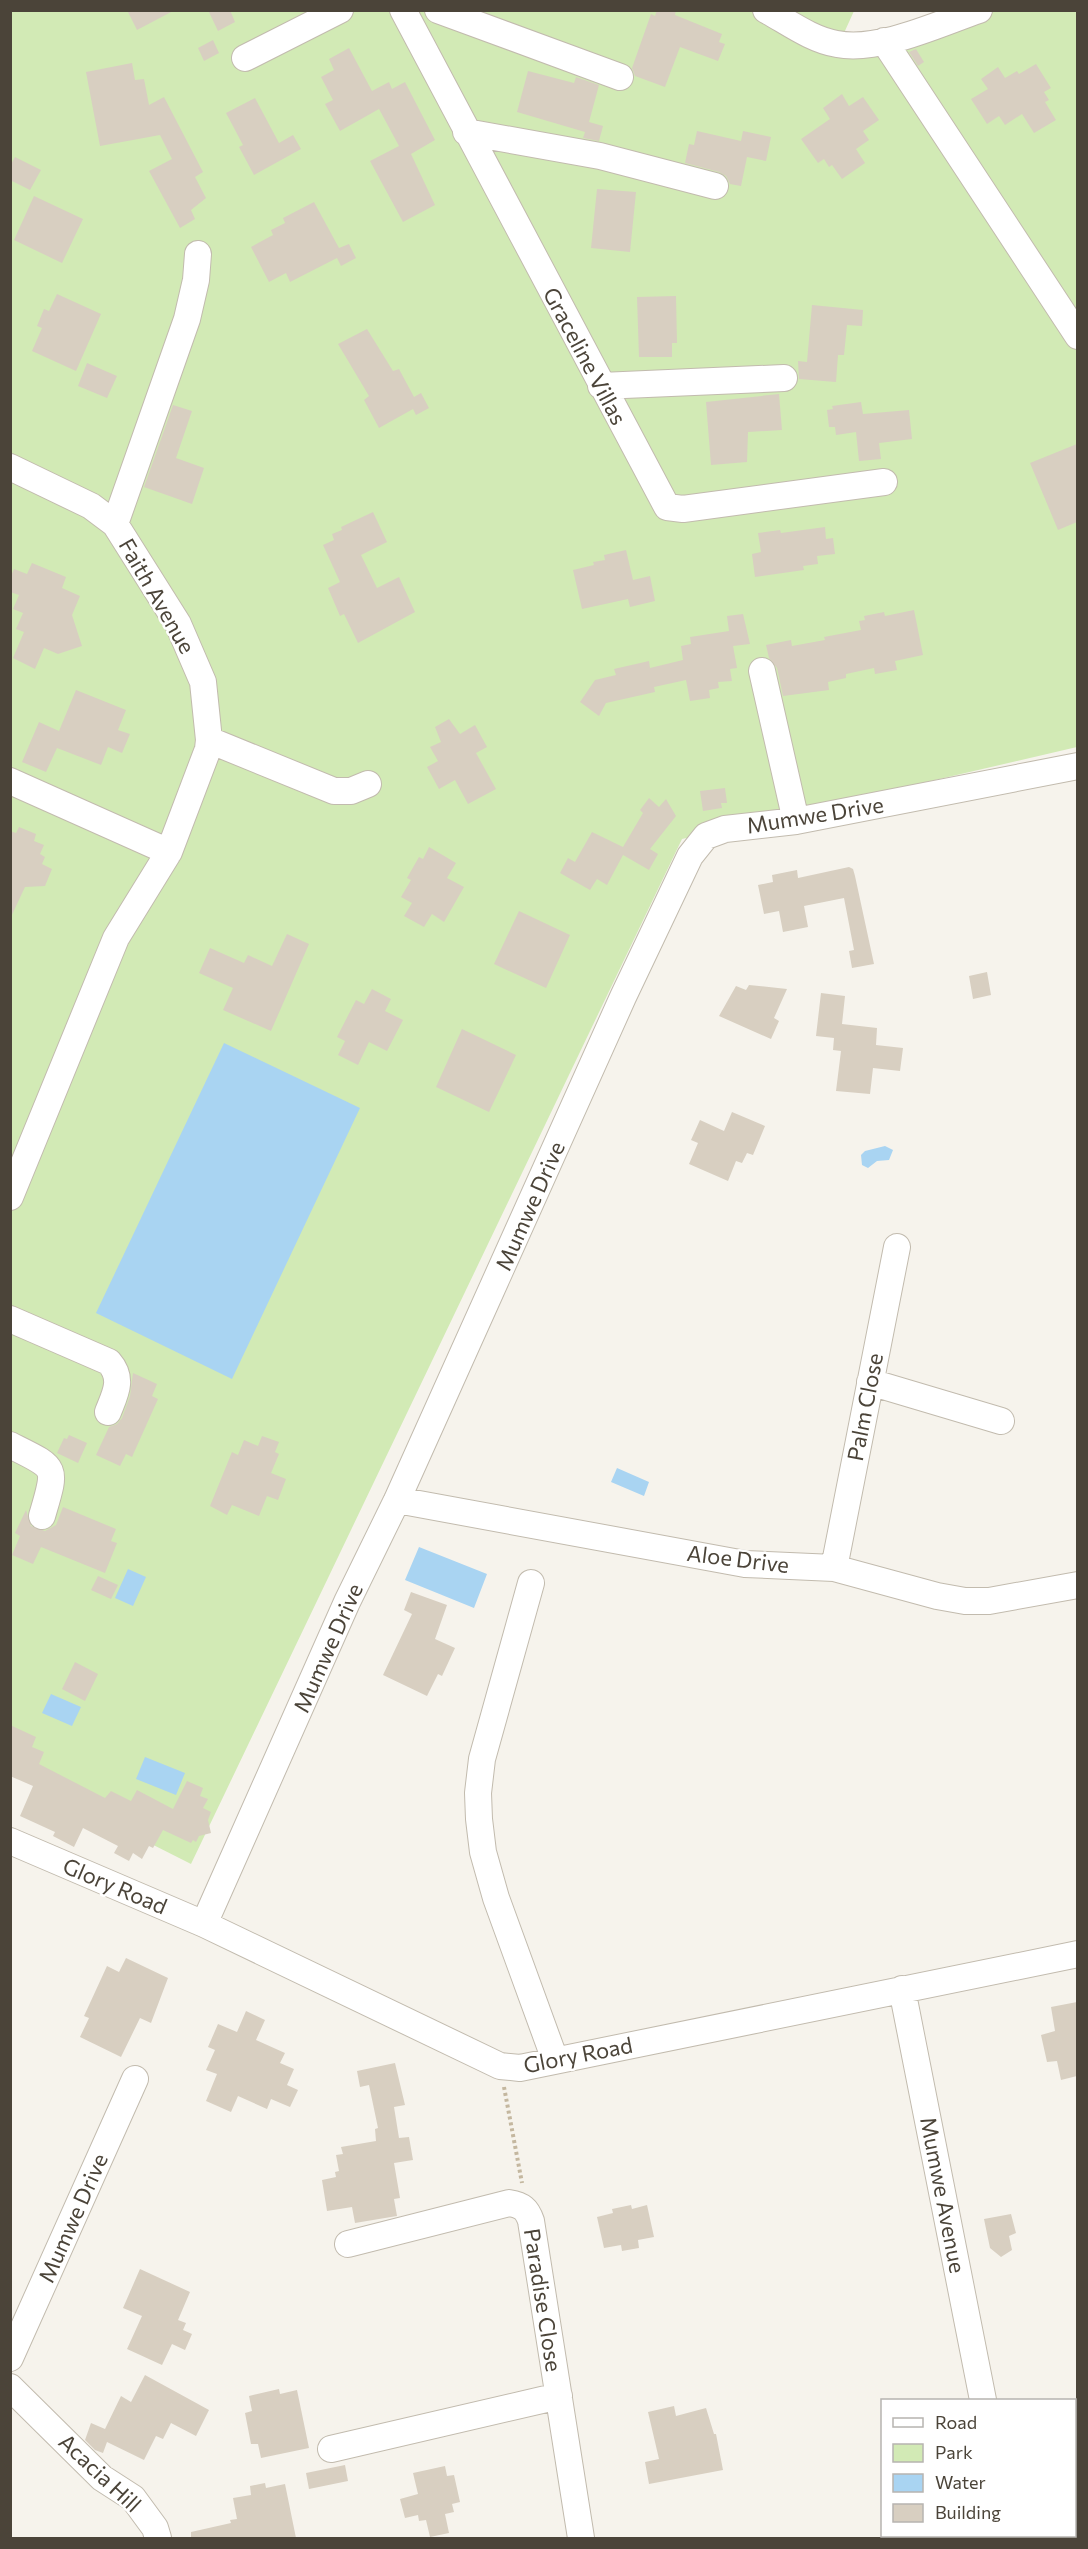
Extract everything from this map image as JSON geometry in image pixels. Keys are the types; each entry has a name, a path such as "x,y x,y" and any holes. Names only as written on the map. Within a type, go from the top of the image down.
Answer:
{"street":[{"path":"245,58 340,10"},
{"path":"438,10 620,76"},
{"path":"766,10 815,37 837,44 878,43 980,10"},
{"name":"Graceline Villas","path":"405,12 466,132 667,507 683,509 884,482"},
{"path":"878,43 1077,336"},
{"path":"466,132 600,156 715,186"},
{"path":"115,524 186,319 196,280 198,254"},
{"path":"601,386 784,378"},
{"name":"Faith Avenue","path":"10,467 91,506 115,524 178,624 203,682 210,740 169,852 116,938 50,1104 13,1186"},
{"path":"762,671 796,821"},
{"path":"210,740 334,791 351,791 368,784"},
{"name":"Mumwe Drive","path":"204,1924 347,1602 397,1500 623,997 690,856 706,836 724,829 796,821 1077,766"},
{"path":"10,781 169,852"},
{"name":"Palm Close","path":"834,1568 897,1247"},
{"path":"10,1319 109,1362 116,1370 118,1385 108,1412"},
{"path":"870,1382 1001,1420"},
{"path":"10,1445 48,1464 52,1472 42,1516"},
{"name":"Aloe Drive","path":"397,1500 745,1564 834,1568 937,1596 965,1601 989,1601 1077,1585"},
{"path":"531,1582 482,1759 478,1810 483,1852 496,1898 555,2060"},
{"name":"Glory Road","path":"10,1841 204,1924 500,2066 520,2068 1077,1954"},
{"name":"Mumwe Avenue","path":"902,1989 983,2399"},
{"name":"Mumwe Drive","path":"10,2358 135,2079"},
{"name":"Paradise Close","path":"348,2244 509,2203 519,2205 527,2211 581,2538"},
{"name":"Acacia Hill","path":"10,2387 102,2478 133,2498 155,2528 158,2538"},
{"path":"331,2449 559,2396"}],"path":[{"path":"500,2066 527,2211"}],"green space":[{"path":"10,11 854,11 834,55 996,11 1077,11 1077,747 682,839 191,1864 11,1773"}],"water":[{"path":"224,1043 360,1108 232,1379 96,1313"},
{"path":"885,1146 893,1150 889,1160 877,1161 868,1168 862,1165 861,1155 865,1151"},
{"path":"617,1468 649,1482 644,1496 611,1482"},
{"path":"419,1547 487,1574 474,1608 405,1580"},
{"path":"128,1569 146,1577 133,1606 115,1598"},
{"path":"51,1694 81,1707 72,1726 42,1713"},
{"path":"145,1757 185,1773 176,1795 136,1779"}],"building":[{"path":"127,10 175,10 137,30"},
{"path":"208,10 230,10 235,22 218,31"},
{"path":"657,10 676,10 675,15 722,34 719,42 725,44 718,61 680,47 665,87 635,76 632,68 651,14 655,16"},
{"path":"213,40 219,53 204,61 198,48"},
{"path":"349,48 372,91 389,82 392,89 405,82 435,140 411,154 435,205 403,222 370,161 399,146 379,109 340,131 325,104 333,100 321,77 334,70 329,59"},
{"path":"916,49 924,62 918,66 909,52"},
{"path":"132,63 135,80 144,79 149,105 164,97 203,172 195,177 206,198 191,210 195,219 180,228 149,171 172,159 160,135 100,146 86,72"},
{"path":"1036,64 1051,88 1044,92 1049,100 1045,102 1056,120 1034,133 1022,114 1005,125 999,116 987,124 971,99 988,89 981,79 998,67 1005,78 1017,71 1019,74"},
{"path":"528,71 574,83 576,77 599,85 589,122 603,126 599,141 583,138 585,132 517,112"},
{"path":"842,94 849,106 863,97 879,120 863,131 869,140 856,149 865,163 842,179 832,165 829,167 824,159 818,163 801,139 830,119 823,108"},
{"path":"255,98 279,143 293,135 301,149 254,175 239,147 243,145 226,113"},
{"path":"697,131 741,141 743,131 771,137 766,161 747,157 741,186 730,184 726,176 719,172 685,163 689,144 694,145"},
{"path":"15,157 41,170 30,190 10,180 10,166"},
{"path":"597,189 636,192 630,252 591,248"},
{"path":"34,196 83,219 62,263 14,240"},
{"path":"314,202 339,248 349,244 356,258 341,266 337,258 290,282 286,273 269,282 251,247 273,235 271,230 285,223 283,218"},
{"path":"57,294 101,314 76,371 32,351 42,328 37,326 44,309 49,311"},
{"path":"676,296 677,343 672,343 672,357 639,357 637,297"},
{"path":"812,305 863,310 862,326 847,325 844,355 838,355 836,382 799,379 798,361 807,362"},
{"path":"367,329 393,371 399,369 414,397 421,393 429,408 416,415 413,409 379,428 364,400 369,396 338,344"},
{"path":"87,363 117,376 107,398 78,386"},
{"path":"779,394 782,430 748,432 747,462 711,465 706,402"},
{"path":"861,402 863,414 909,410 912,439 879,443 881,459 859,461 856,432 836,435 835,427 829,427 827,410 833,409 832,406"},
{"path":"173,405 192,411 176,458 204,468 192,504 144,487"},
{"path":"1077,444 1077,522 1058,530 1030,463"},
{"path":"373,512 387,542 361,555 377,588 399,577 415,612 358,643 344,614 340,616 328,588 340,582 323,545 334,540 332,534 342,530 341,527"},
{"path":"825,527 826,539 833,538 835,554 817,556 818,564 803,566 804,570 755,577 752,554 761,552 758,533 780,530 781,533"},
{"path":"626,550 633,580 650,576 655,601 630,607 628,599 582,609 573,570 605,560 604,555"},
{"path":"32,563 66,577 62,588 80,596 72,615 82,646 58,654 44,648 35,669 13,658 24,632 16,629 23,613 13,609 19,595 10,592 10,578 14,569 27,574"},
{"path":"914,610 923,655 895,661 897,670 875,674 874,668 846,674 846,678 828,682 829,690 783,696 777,668 769,658 766,645 791,640 792,646 825,640 824,637 861,630 859,621 865,620 864,616 884,612 885,616"},
{"path":"743,614 750,644 733,646 737,668 730,669 732,681 718,682 719,688 709,690 710,698 690,701 686,680 654,687 655,692 606,703 599,716 580,702 595,680 616,675 614,669 649,661 650,668 683,660 681,646 691,644 690,637 729,631 727,616"},
{"path":"76,690 126,710 118,730 130,734 122,753 108,747 101,765 57,748 46,772 22,762 39,722 59,731"},
{"path":"449,719 460,734 475,725 487,747 476,753 496,789 468,804 455,780 439,789 427,767 438,761 430,747 441,742 435,727"},
{"path":"725,788 727,803 721,803 722,808 703,811 700,791"},
{"path":"649,798 659,807 666,799 676,816 650,849 658,854 649,870 623,855 607,885 597,879 590,890 560,873 568,858 575,862 592,832 623,847 643,813 640,810"},
{"path":"19,827 36,834 34,841 44,845 40,854 45,857 42,864 52,869 45,886 25,887 10,919 10,831 16,833"},
{"path":"429,847 456,863 447,878 464,887 444,922 432,914 424,927 404,916 412,903 401,897 411,880 407,878 419,857 423,859"},
{"path":"849,867 853,869 855,876 874,964 852,968 849,951 854,950 844,898 804,906 808,927 783,932 779,911 764,914 758,885 773,882 772,875 797,870 798,878"},
{"path":"519,911 570,935 546,988 494,964"},
{"path":"287,934 309,944 271,1031 223,1010 233,988 199,973 210,948 244,963 248,955 272,966"},
{"path":"987,972 991,995 973,999 969,976"},
{"path":"749,985 787,989 774,1018 779,1021 771,1039 719,1016 736,986 746,990"},
{"path":"372,989 391,999 385,1011 403,1020 387,1051 369,1042 358,1065 338,1055 345,1041 337,1037 356,1000 364,1004"},
{"path":"821,993 845,996 842,1024 877,1028 876,1045 903,1048 900,1071 873,1068 870,1094 836,1091 841,1051 833,1050 834,1038 816,1036"},
{"path":"462,1029 516,1055 489,1112 436,1087"},
{"path":"732,1112 765,1126 753,1155 747,1153 742,1163 736,1161 728,1181 689,1164 698,1143 691,1140 700,1120 724,1131"},
{"path":"133,1373 157,1384 152,1396 158,1399 132,1457 126,1454 120,1466 96,1455 109,1427 117,1424 122,1418 130,1396"},
{"path":"69,1435 87,1443 78,1463 57,1453 64,1438 67,1439"},
{"path":"262,1436 279,1442 275,1452 279,1454 271,1473 286,1479 278,1500 267,1496 259,1516 232,1505 227,1515 210,1506 232,1452 238,1455 244,1440 258,1446"},
{"path":"63,1507 116,1529 111,1541 117,1543 105,1573 41,1547 33,1564 12,1555 20,1536 15,1533 26,1510 31,1526 45,1531 56,1525"},
{"path":"98,1576 118,1585 111,1599 91,1590"},
{"path":"411,1592 447,1605 435,1639 455,1648 442,1676 438,1674 427,1696 383,1675 412,1614 404,1610"},
{"path":"75,1662 98,1674 85,1701 62,1689"},
{"path":"10,1725 36,1737 32,1747 44,1752 39,1764 105,1798 111,1791 131,1801 137,1790 173,1809 187,1781 203,1788 200,1796 208,1799 203,1808 211,1812 208,1820 211,1833 199,1836 196,1842 193,1840 191,1843 163,1830 153,1848 149,1846 142,1859 133,1853 129,1861 114,1853 118,1846 83,1828 74,1847 53,1836 55,1832 20,1816 33,1786 10,1776"},
{"path":"126,1958 168,1978 151,2023 140,2018 121,2057 80,2037 89,2018 84,2016 107,1966 119,1972"},
{"path":"1077,2002 1077,2076 1061,2080 1057,2061 1047,2062 1041,2035 1055,2031 1051,2007"},
{"path":"246,2011 265,2020 256,2040 285,2053 280,2063 294,2069 287,2085 298,2090 290,2107 271,2099 267,2109 238,2096 231,2112 206,2101 217,2074 206,2070 215,2050 208,2047 218,2024 237,2032"},
{"path":"395,2063 405,2105 394,2107 399,2138 409,2137 413,2160 394,2163 400,2198 394,2199 397,2216 355,2223 352,2207 327,2211 322,2180 336,2177 335,2172 339,2171 336,2155 343,2154 341,2147 376,2141 375,2129 378,2128 369,2085 360,2087 357,2071"},
{"path":"631,2205 632,2209 647,2205 654,2237 638,2240 639,2248 622,2251 621,2245 604,2248 597,2217 613,2213 612,2209"},
{"path":"1011,2214 1016,2233 1009,2236 1012,2250 1001,2257 990,2248 984,2219"},
{"path":"140,2269 190,2292 178,2320 186,2323 183,2330 192,2334 185,2350 172,2344 162,2365 127,2349 142,2316 123,2308"},
{"path":"145,2375 209,2410 196,2436 171,2423 163,2439 156,2436 144,2460 107,2442 103,2453 95,2450 85,2440 91,2423 105,2429 121,2396 131,2402"},
{"path":"279,2389 280,2394 297,2390 309,2448 261,2458 258,2444 251,2444 245,2413 252,2411 249,2396"},
{"path":"674,2406 676,2416 706,2408 714,2434 716,2434 723,2470 649,2484 645,2462 659,2459 648,2412"},
{"path":"345,2465 348,2481 309,2489 306,2473"},
{"path":"445,2466 447,2476 454,2475 460,2502 452,2504 454,2512 445,2514 449,2533 430,2537 426,2520 419,2521 418,2515 405,2518 400,2499 418,2494 413,2473"},
{"path":"265,2483 266,2488 285,2484 296,2538 191,2538 191,2532 231,2523 230,2520 237,2519 233,2498 251,2495 250,2486"}]}
